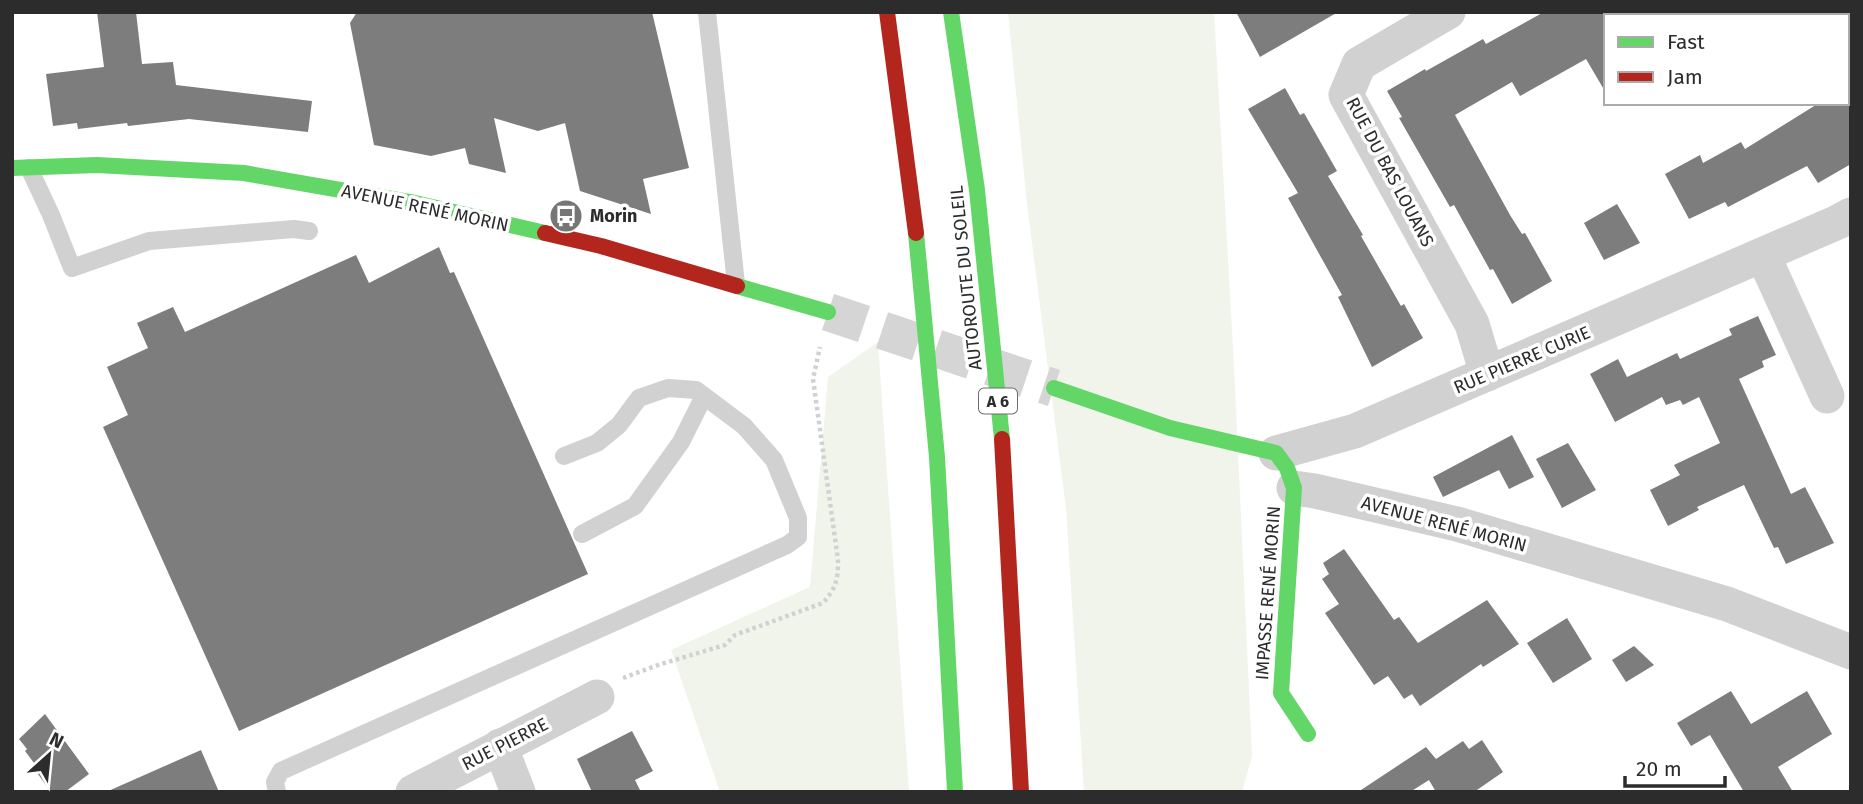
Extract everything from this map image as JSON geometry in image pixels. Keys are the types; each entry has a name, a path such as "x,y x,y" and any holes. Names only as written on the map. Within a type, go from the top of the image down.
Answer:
{"main road":[{"path":"887,12 912,205 937,457 956,792"},
{"name":"AUTOROUTE DU SOLEIL","path":"951,12 977,190 1003,452 1021,792"},
{"name":"AVENUE RENÉ MORIN","path":"21,168 97,166 244,173 415,203 601,246 828,312"},
{"path":"1054,388 1170,428 1276,453 1287,468 1294,488"},
{"name":"IMPASSE RENÉ MORIN","path":"1294,488 1281,693 1308,734"}],"street":[{"name":"RUE DU BAS LOUANS","path":"1448,12 1359,64 1346,95 1472,324 1487,374"},
{"name":"RUE PIERRE CURIE","path":"1276,453 1355,431 1844,218"},
{"path":"1763,255 1827,396"},
{"name":"AVENUE RENÉ MORIN","path":"1294,488 1457,524 1702,596 1851,652"},
{"name":"RUE PIERRE","path":"413,792 597,697"},
{"path":"500,746 518,792"}],"lane":[{"path":"707,12 736,285"},
{"path":"21,168 51,215 72,268 149,241 294,229 309,232"},
{"path":"278,792 275,782 281,771 787,545 797,537 798,518 774,460 744,426 696,390 668,388 639,398 619,425 597,443 564,456"},
{"path":"582,534 635,506 681,442 704,396"}],"shaded area":[{"path":"1008,12 1214,12 1252,756 1242,792 1084,792 1066,508 1027,204"},
{"path":"878,342 909,792 720,792 671,650 810,587 828,377"}],"building":[{"path":"97,12 136,12 142,64 173,62 176,85 312,101 308,132 189,119 78,129 77,123 53,126 46,74 104,67"},
{"path":"357,12 652,12 689,168 643,179 651,214 580,191 565,123 538,131 494,118 506,173 469,164 465,148 431,156 374,145 350,23"},
{"path":"1236,12 1338,12 1260,57"},
{"path":"1544,12 1606,12 1604,90 1586,59 1520,96 1512,82 1455,115 1510,215 1522,234 1525,233 1552,281 1512,304 1454,205 1450,207 1399,118 1402,117 1387,91 1483,39 1486,44"},
{"path":"1851,84 1851,164 1818,183 1807,166 1728,207 1725,202 1689,219 1665,174 1700,155 1703,163 1741,142 1745,149 1816,105 1849,105"},
{"path":"1285,88 1300,115 1304,113 1337,171 1328,176 1401,306 1404,304 1423,338 1372,367 1338,297 1342,295 1288,198 1298,193 1248,109"},
{"path":"1617,204 1640,243 1604,260 1584,223"},
{"path":"439,247 450,273 454,272 588,574 239,731 103,427 128,415 107,367 148,348 137,323 173,307 185,332 356,255 369,283"},
{"path":"1758,316 1776,355 1762,361 1764,367 1739,379 1791,494 1805,487 1834,543 1786,564 1778,547 1774,548 1744,485 1697,507 1699,510 1668,526 1650,490 1680,475 1674,465 1720,443 1699,397 1683,405 1680,400 1666,405 1662,397 1615,422 1590,374 1618,359 1627,377 1677,353 1680,359 1732,335 1729,329"},
{"path":"1512,435 1534,477 1509,489 1499,470 1443,497 1433,477"},
{"path":"1568,443 1596,490 1562,508 1536,459"},
{"path":"1344,549 1394,620 1399,617 1418,643 1487,600 1519,644 1483,667 1481,664 1420,706 1412,694 1404,699 1388,676 1374,685 1325,613 1339,604 1322,579 1329,574 1323,563"},
{"path":"1567,618 1592,659 1553,683 1527,643"},
{"path":"1634,646 1654,665 1626,682 1612,660"},
{"path":"1731,691 1751,724 1807,691 1832,734 1778,767 1793,792 1744,792 1710,735 1691,746 1677,723"},
{"path":"45,714 89,774 65,792 51,792 35,770 37,767 19,739"},
{"path":"632,731 653,771 635,780 641,792 592,792 577,759"},
{"path":"1482,740 1503,772 1474,792 1436,792 1429,780 1410,792 1358,792 1426,747 1436,759 1463,741 1469,749"},
{"path":"201,750 219,792 106,792"}],"tunnel":[{"path":"828,312 1054,388"}],"traffic: fast":[{"path":"951,12 977,190 1002,439"},
{"path":"12,168 97,165 244,173 415,203 545,233"},
{"path":"916,233 937,457 955,792"},
{"path":"737,286 828,312"},
{"path":"1054,388 1170,428 1276,453 1287,468 1294,488 1281,693 1308,734"}],"traffic: jam":[{"path":"887,12 916,233"},
{"path":"545,233 601,246 737,286"},
{"path":"1002,439 1021,792"}],"place":[{"name":"Morin","path":"566,216"}]}
